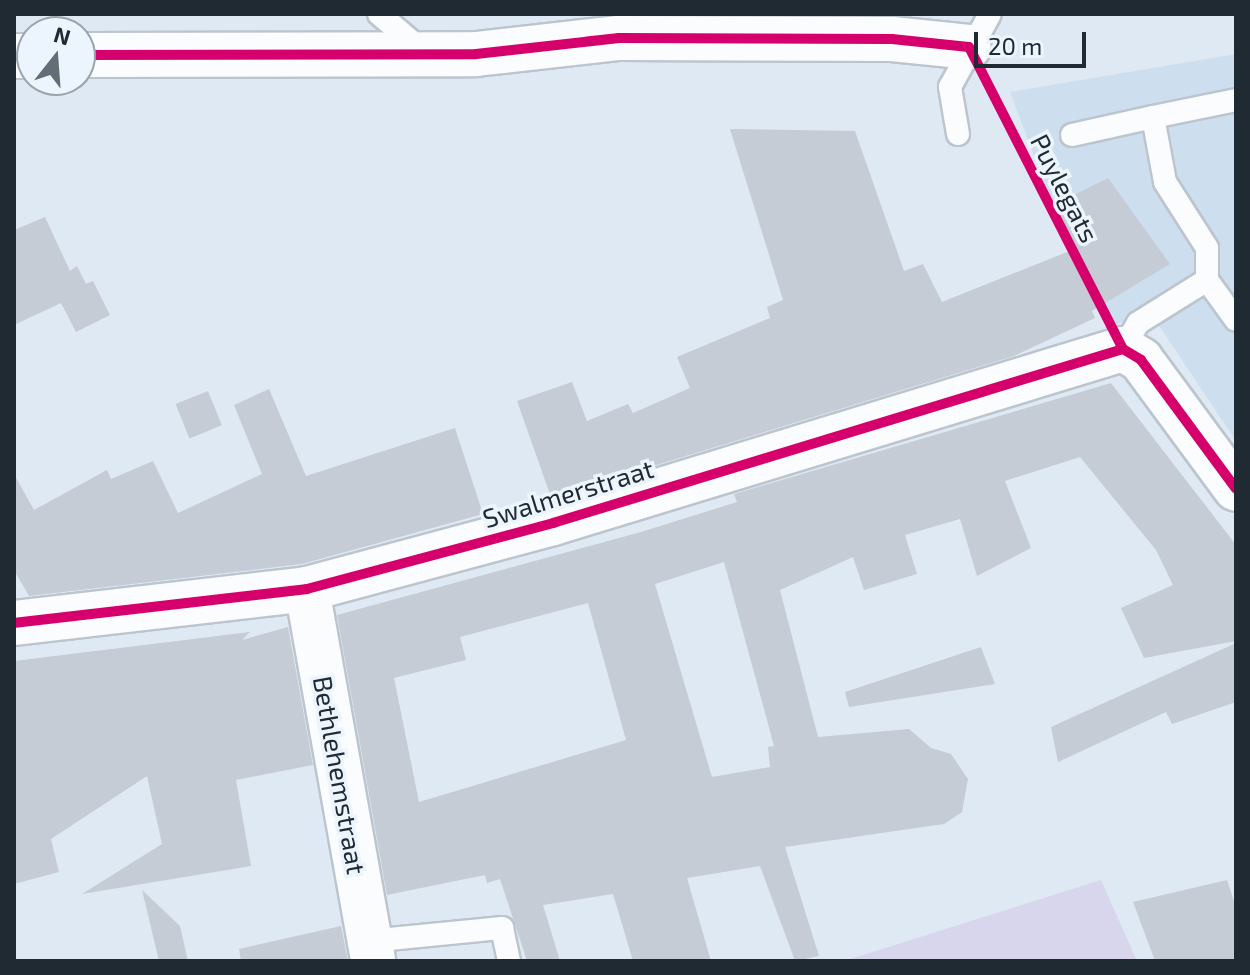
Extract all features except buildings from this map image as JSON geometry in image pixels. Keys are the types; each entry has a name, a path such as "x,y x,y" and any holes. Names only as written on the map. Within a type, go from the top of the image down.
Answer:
{"street":[{"path":"96,55 427,55 619,38 892,39 980,30"},
{"path":"1123,349 1141,360 1236,489"},
{"name":"Swalmerstraat","path":"17,617 307,589 553,523 1123,349"},
{"name":"Bethlehemstraat","path":"307,589 371,951"}],"lane":[{"path":"379,14 427,55"},
{"path":"958,134 950,87 980,30"},
{"path":"1072,135 1236,100"},
{"path":"1153,117 1165,182 1207,248 1207,280 1236,320"},
{"path":"1123,349 1138,323 1207,280"},
{"path":"371,951 502,928 509,961"}],"shaded area":[{"path":"1236,54 1236,441 1148,309 1116,325 1052,203 1010,92"},
{"path":"1101,880 1137,961 844,961"}],"cycle path":[{"name":"Puylegats","path":"96,55 476,54 619,38 892,39 969,47 1123,349"},
{"path":"1123,349 1141,360 1236,489"},
{"path":"14,623 307,589 553,523 1123,349"}]}
